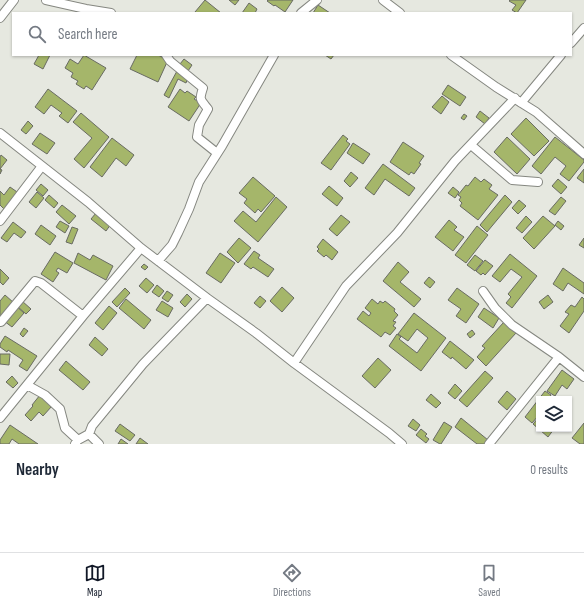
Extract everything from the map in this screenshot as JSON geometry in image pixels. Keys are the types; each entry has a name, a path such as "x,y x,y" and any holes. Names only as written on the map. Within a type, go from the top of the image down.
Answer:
{"street":[{"path":"0,18 14,0"},
{"path":"46,0 104,12"},
{"path":"302,12 317,0"},
{"path":"383,0 399,12"},
{"path":"572,43 584,28"},
{"path":"167,56 170,61 203,88 200,99 208,109 199,124 197,137 217,153"},
{"path":"158,261 172,244 186,215 199,182 273,56"},
{"path":"452,56 536,112 584,154"},
{"path":"294,363 346,286 397,233 454,161 518,100 560,56"},
{"path":"0,133 88,202 141,248 402,444"},
{"path":"471,145 512,180 538,182"},
{"path":"0,221 42,166"},
{"path":"0,418 28,386 83,316 141,248"},
{"path":"0,322 35,281 41,283 83,316"},
{"path":"483,291 495,308 512,325 559,357 584,377"},
{"path":"28,386 45,395 60,410 65,428 76,442 89,434 92,426 143,364 207,298"},
{"path":"489,444 559,357"},
{"path":"89,434 99,444"}],"building":[{"path":"205,0 220,12 195,12"},
{"path":"229,0 239,0 235,5"},
{"path":"293,0 285,12 275,5 274,6 267,1"},
{"path":"526,0 518,12 512,10 516,5 509,1"},
{"path":"249,3 257,9 256,12 243,12"},
{"path":"318,5 328,12 314,12"},
{"path":"38,56 50,56 43,69 34,64"},
{"path":"83,56 86,56 106,68 92,90 86,86 84,89 76,84 78,81 71,77 73,73 65,68 70,59 78,64"},
{"path":"136,56 160,56 168,60 158,82 130,69"},
{"path":"326,56 333,56 331,59"},
{"path":"184,59 192,65 188,71 180,64"},
{"path":"177,71 188,77 186,83 178,79 169,98 164,95"},
{"path":"448,85 466,97 460,106 442,94"},
{"path":"48,89 77,111 68,123 59,116 62,113 51,105 44,114 35,107"},
{"path":"180,89 185,93 187,91 196,97 194,99 201,103 189,121 168,107"},
{"path":"442,96 449,102 441,114 432,107"},
{"path":"480,111 489,118 485,124 476,117"},
{"path":"81,113 109,137 84,168 74,159 92,138 73,122"},
{"path":"464,114 467,116 464,120 461,118"},
{"path":"526,118 549,141 534,156 511,134"},
{"path":"28,121 33,126 26,134 21,130"},
{"path":"40,133 55,143 47,154 32,144"},
{"path":"343,135 348,139 346,141 350,144 331,170 321,163"},
{"path":"507,137 530,159 517,174 494,152"},
{"path":"555,137 584,160 569,181 560,174 566,166 555,157 541,174 532,166"},
{"path":"112,138 134,155 126,166 116,158 102,177 90,167"},
{"path":"403,142 424,156 419,163 421,164 414,174 411,172 409,175 390,162"},
{"path":"353,143 370,154 363,164 347,153"},
{"path":"1,155 7,160 0,169 0,157"},
{"path":"383,164 415,188 409,196 385,179 374,195 365,188"},
{"path":"584,169 584,183 577,178"},
{"path":"351,172 358,178 350,187 344,181"},
{"path":"253,177 275,196 261,212 258,209 255,213 244,203 247,199 239,193"},
{"path":"475,177 481,182 484,179 492,185 489,189 498,195 478,220 460,206 462,203 459,200 461,197 458,195"},
{"path":"558,179 567,187 561,194 552,186"},
{"path":"41,184 48,190 43,196 36,190"},
{"path":"329,186 343,198 337,206 322,194"},
{"path":"10,187 20,194 6,211 0,205 0,191 4,195"},
{"path":"453,187 459,192 455,198 448,193"},
{"path":"37,192 44,198 36,208 29,202"},
{"path":"49,195 58,203 54,208 45,200"},
{"path":"505,195 512,202 487,232 480,225"},
{"path":"276,197 287,207 258,242 234,221 243,211 256,222"},
{"path":"561,197 566,201 555,215 549,211"},
{"path":"519,200 526,206 518,214 512,208"},
{"path":"62,205 76,216 69,224 56,212"},
{"path":"96,213 111,224 106,231 91,219"},
{"path":"341,215 350,222 337,236 329,229"},
{"path":"526,216 532,222 522,233 516,228"},
{"path":"543,216 555,226 534,249 523,238"},
{"path":"449,220 457,227 454,230 464,237 453,251 435,237"},
{"path":"60,221 69,226 65,233 56,227"},
{"path":"558,221 564,226 561,230 555,225"},
{"path":"13,222 26,232 21,238 14,233 7,242 1,238"},
{"path":"41,225 56,236 50,245 35,234"},
{"path":"477,226 488,235 466,263 455,255"},
{"path":"72,227 78,229 72,244 66,242"},
{"path":"239,238 251,248 238,263 227,252"},
{"path":"584,238 584,248 579,245"},
{"path":"323,239 338,252 332,260 326,255 324,257 317,251 319,249 317,247"},
{"path":"254,251 260,255 258,258 274,269 268,277 253,267 251,269 244,264"},
{"path":"55,252 73,263 67,273 58,268 56,271 59,273 53,282 41,274"},
{"path":"78,253 90,260 93,255 113,266 106,280 74,263"},
{"path":"220,253 235,263 221,283 206,273"},
{"path":"510,254 537,276 512,308 506,303 511,297 508,294 522,277 511,269 500,282 492,276"},
{"path":"475,255 483,261 475,271 467,265"},
{"path":"485,260 493,266 485,275 483,273 481,275 476,271"},
{"path":"398,262 409,272 400,282 421,299 414,307 383,281"},
{"path":"144,264 148,267 145,270 141,267"},
{"path":"563,268 584,283 584,294 568,283 563,291 553,284"},
{"path":"0,269 9,278 3,285 0,282"},
{"path":"429,277 435,282 430,288 424,283"},
{"path":"146,278 154,285 147,293 139,286"},
{"path":"157,285 164,291 159,297 152,292"},
{"path":"282,287 294,298 282,312 270,301"},
{"path":"125,288 130,293 117,307 112,302"},
{"path":"457,288 479,304 466,323 456,316 461,309 448,300"},
{"path":"167,291 173,295 168,302 162,298"},
{"path":"187,294 192,299 185,307 180,302"},
{"path":"5,295 14,303 0,318 0,301"},
{"path":"548,295 553,302 544,309 539,302"},
{"path":"260,296 266,301 260,308 254,303"},
{"path":"582,297 584,299 584,311 569,333 560,326 569,314 565,312 571,305 575,307"},
{"path":"126,299 151,320 144,329 119,308"},
{"path":"372,299 378,304 380,301 383,303 385,301 395,309 394,311 398,315 393,321 396,322 393,326 396,328 390,335 385,332 381,337 357,319 363,311 369,316 371,313 365,308"},
{"path":"22,301 31,309 26,314 17,306"},
{"path":"162,301 173,308 168,317 156,310"},
{"path":"16,306 24,313 12,327 4,321"},
{"path":"109,306 117,313 103,330 95,323"},
{"path":"484,308 499,318 493,328 478,317"},
{"path":"414,313 446,338 421,371 389,346 397,334 401,337 399,339 417,353 428,338 417,329 408,341 398,334"},
{"path":"504,322 516,333 486,366 477,357 485,348 482,346"},
{"path":"24,328 28,331 23,337 20,334"},
{"path":"472,330 475,334 470,338 467,334"},
{"path":"5,336 37,356 27,371 19,366 23,360 8,350 7,352 0,347 0,344"},
{"path":"95,337 108,349 102,356 89,345"},
{"path":"450,341 474,360 466,369 452,357 451,359 442,352"},
{"path":"0,354 10,354 9,365 0,364"},
{"path":"378,358 391,370 375,388 362,376"},
{"path":"66,361 90,382 83,390 59,370"},
{"path":"562,370 574,379 567,389 562,385 555,396 547,391"},
{"path":"485,371 493,378 467,407 459,400"},
{"path":"12,376 18,383 13,388 6,382"},
{"path":"455,384 462,391 455,399 448,393"},
{"path":"507,391 516,399 507,410 498,402"},
{"path":"545,391 551,395 550,396 541,396"},
{"path":"431,394 441,403 436,408 426,400"},
{"path":"40,395 52,406 43,416 39,412 31,421 25,415"},
{"path":"536,403 536,418 532,423 525,417"},
{"path":"461,418 488,440 485,444 477,444 455,427"},
{"path":"413,419 420,425 416,431 408,426"},
{"path":"444,422 452,427 440,444 433,440"},
{"path":"584,423 584,444 580,444 572,438"},
{"path":"120,424 135,435 130,441 115,431"},
{"path":"10,425 38,444 19,444 12,439 9,444 0,444 0,440"},
{"path":"421,429 427,434 425,436 429,439 426,443 416,435"},
{"path":"542,432 552,432 548,437"},
{"path":"140,438 148,444 136,444"},
{"path":"121,439 128,444 118,444"}]}
